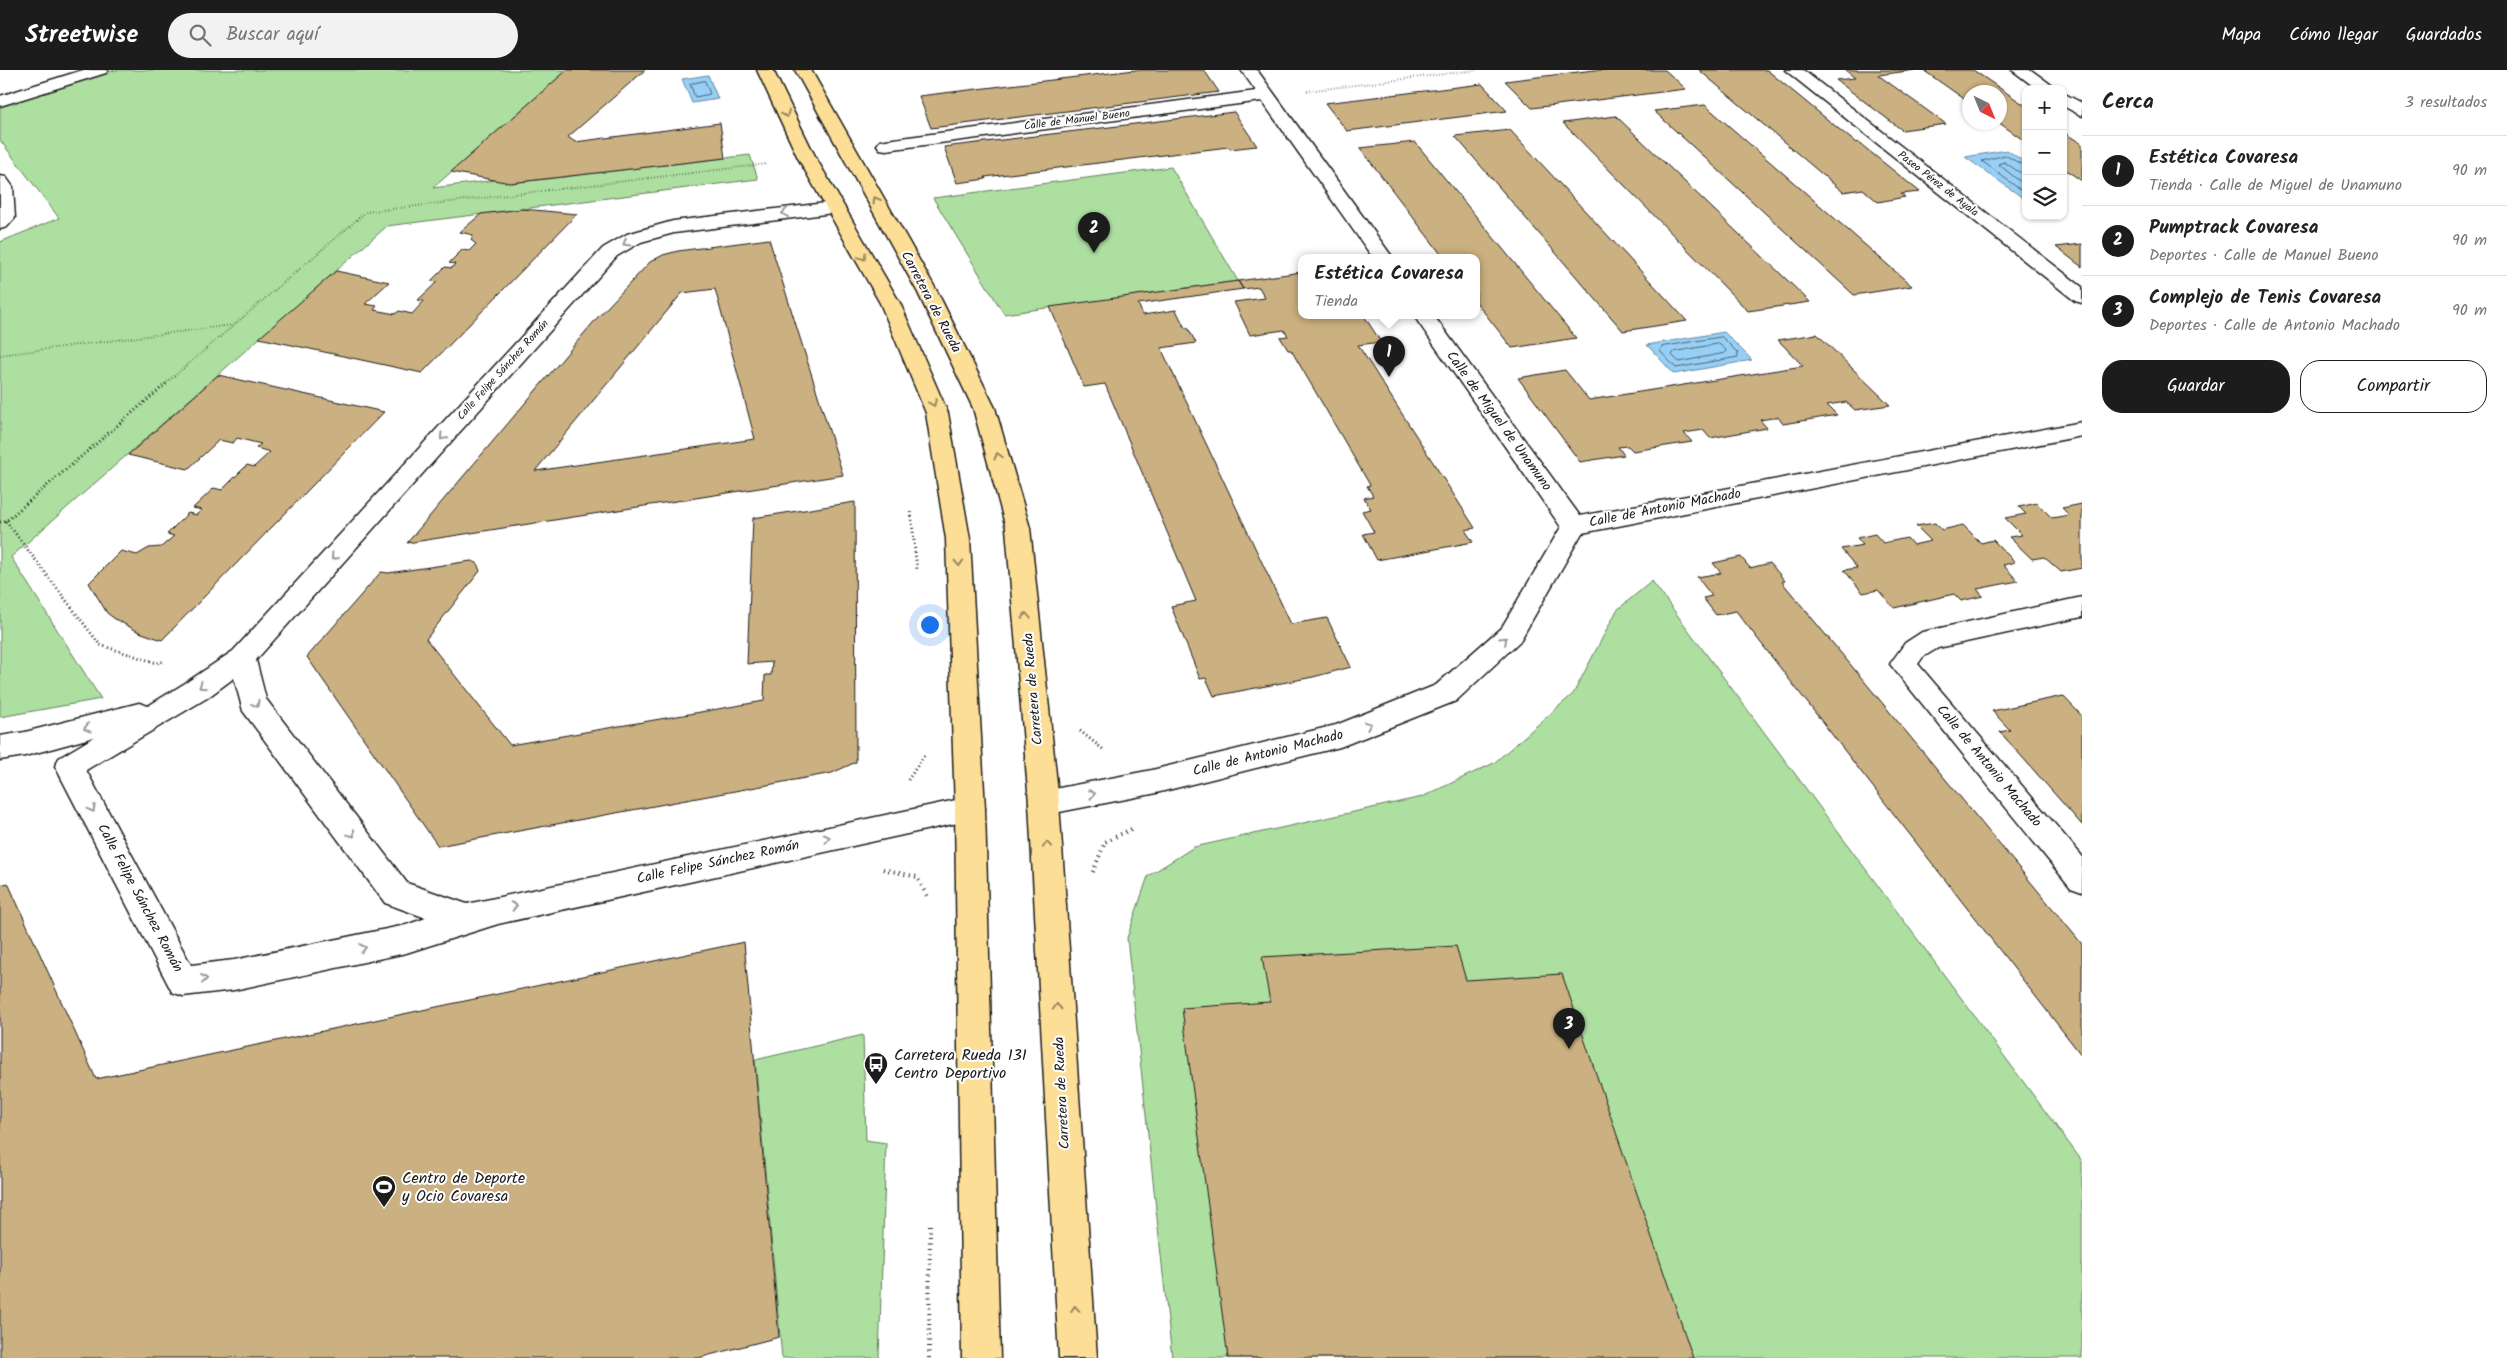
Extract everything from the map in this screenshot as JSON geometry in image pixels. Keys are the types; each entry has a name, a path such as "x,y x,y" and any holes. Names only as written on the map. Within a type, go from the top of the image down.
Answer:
{"main road":[{"path":"765,70 807,158 890,303 937,413 958,539 970,809 981,1358"},
{"name":"Carretera de Rueda","path":"803,70 928,293 984,408 1018,528 1033,705 1044,803 1078,1358"}],"street":[{"path":"0,101 100,70"},
{"path":"1249,70 1380,254"},
{"name":"Paseo Pérez de Ayala","path":"1793,70 2082,297"},
{"path":"2020,70 2043,85"},
{"name":"Calle de Manuel Bueno","path":"886,145 1267,95"},
{"path":"2067,101 2082,110"},
{"path":"0,181 4,187 6,218 0,223"},
{"name":"Calle Felipe Sánchez Román","path":"834,208 673,226 634,238 610,252 242,658 168,707 69,766 183,981 234,975 406,939 467,918 970,809"},
{"name":"Calle de Miguel de Unamuno","path":"1426,319 1574,526"},
{"name":"Calle de Antonio Machado","path":"1044,803 1152,782 1340,736 1446,693 1511,634 1574,526 2082,429"},
{"name":"Calle de Antonio Machado","path":"2082,608 1932,639 1914,650 1903,664 2082,878"},
{"path":"242,658 253,703 396,893 467,918"},
{"path":"12,746 168,707"},
{"path":"12,746 69,766"}],"path":[{"path":"1299,92 1477,70"},
{"path":"0,522 6,521 366,212 767,164"},
{"path":"0,355 234,325"},
{"path":"911,510 918,580"},
{"path":"6,521 100,645 157,663 166,661"},
{"path":"904,782 912,777 926,752"},
{"path":"880,868 917,877 928,898"},
{"path":"929,1358 930,1220"}],"green space":[{"path":"115,70 567,70 433,188 512,178 511,183 750,155 758,179 387,226 11,557 101,699 0,717 0,242 59,218 0,140 0,106"},
{"path":"1171,167 1238,281 1004,314 933,198"},
{"path":"1652,581 2082,1161 2082,1358 1172,1358 1127,938 1148,876 1194,847 1422,797 1494,763 1573,694 1617,610"},
{"path":"863,1035 866,1140 886,1143 879,1358 782,1358 755,1060"}],"water":[{"path":"708,75 718,99 692,103 682,79"},
{"path":"2007,150 2022,160 2022,197 1965,157"},
{"path":"1724,332 1752,360 1674,374 1647,345"}],"building":[{"path":"567,70 645,70 568,137 575,142 720,123 725,158 510,183 451,172"},
{"path":"1135,70 1204,70 1219,92 931,128 919,96"},
{"path":"1594,70 1665,70 1686,89 1532,108 1505,81"},
{"path":"1699,70 1767,70 1856,143 1858,142 1920,192 1901,194 1905,197 1878,202 1863,189 1843,192"},
{"path":"1845,70 1916,70 1878,75 1946,124 1902,130 1836,80 1855,78"},
{"path":"1923,70 1973,70 1995,85 1962,85 1962,97"},
{"path":"1482,84 1507,111 1347,131 1325,103"},
{"path":"2007,93 2022,103 2022,139 2007,128"},
{"path":"1705,105 1912,286 1854,295 1654,111"},
{"path":"1234,112 1257,146 1230,149 1228,147 985,177 986,179 957,183 944,147"},
{"path":"1616,116 1810,302 1748,311 1563,123"},
{"path":"1510,130 1687,321 1623,331 1455,136"},
{"path":"2067,135 2082,144 2082,181 2067,171"},
{"path":"1415,142 1576,338 1512,348 1480,307 1480,254 1441,254 1360,148"},
{"path":"522,209 577,214 422,373 259,338 336,271 389,282 365,304 377,306 374,310 395,314 399,311 412,314 424,301 418,300 437,282 431,281 445,267 452,268 455,264 449,263 462,250 469,251 476,244 471,240 473,235 460,232 481,214"},
{"path":"769,239 843,475 407,543 597,318 650,262 663,255 678,251","holes":["715,289 755,439 535,471 682,293"]},
{"path":"2082,244 2082,267 2056,247"},
{"path":"1298,273 1298,319 1366,319 1381,342 1358,345 1475,528 1465,530 1473,542 1377,560 1363,534 1374,532 1362,511 1371,509 1364,498 1373,496 1367,486 1370,485 1291,350 1288,350 1280,337 1288,336 1284,330 1250,335 1234,302 1265,298 1259,287 1243,289 1238,281"},
{"path":"1238,281 1243,289 1138,304 1143,315 1176,310 1185,328 1188,328 1196,343 1161,348 1291,624 1327,618 1351,667 1313,677 1214,696 1206,678 1200,679 1171,606 1196,601 1105,384 1084,387 1050,307"},
{"path":"1817,334 1890,405 1855,410 1846,402 1827,405 1837,415 1783,424 1778,417 1760,420 1767,428 1710,438 1703,430 1684,433 1692,442 1633,451 1628,446 1618,447 1624,455 1580,462 1518,378 1565,370 1589,400 1803,366 1778,340"},
{"path":"218,375 384,412 162,640 139,632 107,613 89,583 121,551 137,555 149,548 161,547 174,536 167,534 188,513 196,515 202,510 193,508 214,488 222,490 247,465 254,467 270,452 256,448 261,444 237,438 233,443 219,440 188,469 128,455"},
{"path":"855,502 856,762 832,773 438,846 307,657 381,572 388,573 471,561 477,563 480,571 426,639 510,745 764,701 765,675 771,675 772,662 747,664 753,518"},
{"path":"2037,503 2052,518 2069,515 2062,508 2082,504 2082,568 2061,572 2044,557 2032,559 2009,537 2022,535 2005,518 2026,514 2019,507"},
{"path":"1935,523 1942,530 1963,525 1981,543 1993,540 2015,562 2003,565 2018,581 1977,589 1983,596 1961,601 1954,594 1894,608 1878,590 1863,593 1844,570 1857,568 1841,549 1863,545 1857,538 1875,534 1883,543 1907,538 1913,545 1931,541 1916,526"},
{"path":"1741,557 1750,568 1770,563 1785,581 1782,582 2082,944 2082,1056 1736,611 1716,615 1703,598 1712,596 1697,577 1721,573 1713,563"},
{"path":"2063,696 2082,716 2082,825 2000,732 2010,730 1992,711"},
{"name":"Centro de Deporte y Ocio Covaresa","path":"8,883 96,1079 744,942 779,1337 698,1358 0,1358 0,885"},
{"path":"1456,946 1466,980 1562,974 1693,1358 1228,1358 1182,1008 1270,1002 1262,957"}],"place":[{"name":"Pumptrack Covaresa","path":"1094,253"},
{"name":"Estética Covaresa","path":"1389,377"},
{"name":"Complejo de Tenis Covaresa","path":"1569,1049"},
{"name":"Carretera Rueda 131 Centro Deportivo","path":"876,1085"},
{"name":"Centro de Deporte y Ocio Covaresa","path":"384,1208"}]}
